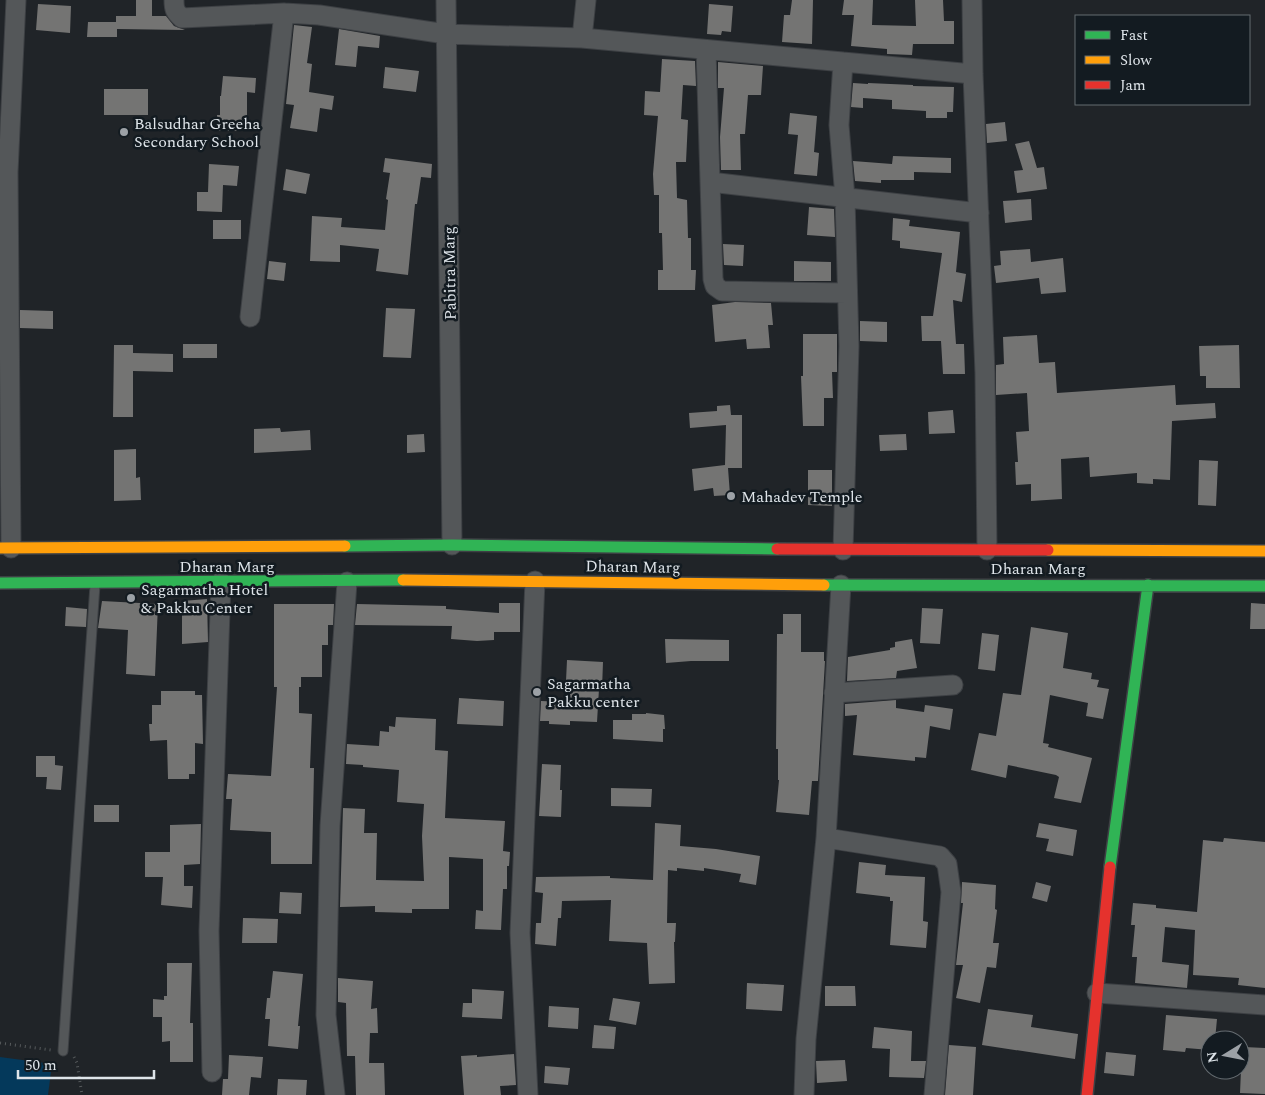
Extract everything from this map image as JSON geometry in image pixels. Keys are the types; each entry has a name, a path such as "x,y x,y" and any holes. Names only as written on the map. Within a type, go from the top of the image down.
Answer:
{"main road":[{"name":"Dharan Marg","path":"6,548 452,546 843,550 1265,551"},
{"name":"Dharan Marg","path":"0,583 536,581 841,585 1265,586"},
{"path":"1086,1095 1113,834 1148,585"}],"street":[{"path":"6,548 8,172 16,0"},
{"path":"174,0 174,9 182,18 284,13 319,15 446,34 582,38 973,74"},
{"name":"Pabitra Marg","path":"446,0 452,546"},
{"path":"582,38 586,0"},
{"path":"972,0 973,74 985,372 987,550"},
{"path":"250,317 284,13"},
{"path":"706,50 713,279 715,286 722,291 847,293"},
{"path":"843,62 839,125 845,198 849,346 843,550"},
{"path":"710,182 978,213"},
{"path":"528,1095 520,933 536,581"},
{"path":"212,1072 209,931 220,582"},
{"path":"335,1095 326,1015 330,826 347,582"},
{"path":"804,1095 806,1039 826,838 841,585"},
{"path":"834,693 953,685"},
{"path":"826,838 940,856 947,864 951,892 934,1095"},
{"path":"1097,993 1265,1006"}],"lane":[{"path":"63,1051 96,582"}],"shaded area":[{"path":"0,1057 52,1064 48,1095 0,1095"}],"building":[{"path":"136,0 152,0 152,16 166,16 174,26 185,30 117,29 117,37 87,37 88,22 116,22 116,16 136,16"},
{"path":"792,0 813,0 812,44 782,42 784,15 790,15"},
{"path":"844,0 873,0 872,25 916,26 915,0 943,0 944,21 954,21 954,44 913,44 912,55 887,54 887,49 851,46 854,15 842,15"},
{"path":"38,4 71,6 70,33 36,30"},
{"path":"709,4 733,6 731,32 722,31 721,35 707,34"},
{"path":"294,25 312,27 307,63 312,64 309,92 334,96 332,110 320,108 317,132 290,128 294,105 286,104"},
{"path":"339,29 380,36 379,48 358,46 356,67 335,65"},
{"path":"662,59 695,61 696,86 683,85 681,119 688,120 686,162 676,162 677,198 687,200 688,238 691,238 691,270 696,270 695,290 658,290 658,270 663,270 662,233 659,233 659,195 654,195 653,174 658,116 644,115 645,91 660,92"},
{"path":"718,62 763,66 761,95 748,95 745,134 740,134 741,170 721,170 720,137 724,88 718,88"},
{"path":"385,67 419,71 416,92 383,88"},
{"path":"223,76 256,78 255,93 247,92 247,131 217,131 217,115 220,115"},
{"path":"853,83 954,87 953,112 947,112 947,118 926,118 926,111 892,109 892,100 863,98 863,108 851,107"},
{"path":"104,89 148,89 148,115 104,115"},
{"path":"790,113 817,116 814,152 819,153 817,176 794,174 798,135 788,134"},
{"path":"1005,122 1007,141 987,143 986,124"},
{"path":"1029,141 1037,168 1044,167 1047,189 1017,193 1014,171 1023,170 1015,144"},
{"path":"893,156 951,158 951,173 914,172 914,180 881,180 881,183 855,181 853,161 892,164"},
{"path":"385,158 432,164 431,178 421,177 417,204 415,204 408,275 376,271 379,249 340,245 340,262 310,261 312,216 342,218 341,227 385,230 388,200 386,199 390,173 383,172"},
{"path":"209,164 239,166 237,186 223,185 222,212 197,211 197,192 208,192"},
{"path":"286,169 310,174 306,194 283,190"},
{"path":"1031,199 1032,220 1005,223 1003,201"},
{"path":"809,207 834,209 835,237 807,235"},
{"path":"893,218 910,220 909,226 960,232 956,272 966,274 962,302 953,300 956,344 964,344 965,374 943,374 941,341 922,341 921,316 933,316 942,253 900,248 900,241 892,240"},
{"path":"213,220 241,220 241,239 213,239"},
{"path":"723,244 744,245 743,266 724,265"},
{"path":"1030,249 1031,262 1063,258 1066,292 1041,294 1039,278 996,283 994,266 1001,265 1000,251"},
{"path":"269,261 286,263 284,281 267,279"},
{"path":"794,261 831,262 831,281 794,281"},
{"path":"735,302 771,303 773,325 768,325 770,348 747,349 746,339 715,342 712,305"},
{"path":"386,308 415,309 411,358 383,357"},
{"path":"20,310 53,311 53,329 20,328"},
{"path":"860,321 887,322 887,342 860,341"},
{"path":"803,334 837,334 837,372 832,372 833,398 824,398 824,426 803,426 801,376 803,376"},
{"path":"1037,335 1039,363 1055,362 1057,393 1175,385 1176,405 1215,403 1216,418 1172,421 1170,480 1153,479 1153,484 1137,483 1137,473 1090,477 1089,457 1061,459 1062,499 1031,501 1031,484 1016,485 1015,462 1018,462 1016,432 1029,431 1027,393 996,395 996,365 1004,364 1003,337"},
{"path":"183,344 217,344 217,358 183,358"},
{"path":"114,345 133,345 133,353 173,354 173,372 133,371 133,417 113,417"},
{"path":"1239,345 1240,388 1206,388 1206,376 1200,376 1199,346"},
{"path":"730,405 731,415 742,415 742,468 728,468 730,495 714,496 713,488 694,491 692,469 725,465 726,425 690,428 689,413 717,411 717,406"},
{"path":"953,410 955,433 929,434 928,412"},
{"path":"280,428 281,432 310,430 311,450 254,453 254,429"},
{"path":"424,434 425,452 407,453 407,435"},
{"path":"906,434 907,450 880,451 879,435"},
{"path":"136,449 136,478 140,477 141,500 114,501 114,450"},
{"path":"1199,460 1218,461 1216,506 1198,505"},
{"path":"808,470 832,470 832,506 808,505"},
{"path":"207,599 208,642 182,644 182,601"},
{"path":"102,601 158,604 155,676 126,674 128,630 98,628"},
{"path":"499,603 520,603 520,632 494,632 494,640 451,639 452,626 355,625 357,604 446,606 446,609 499,613"},
{"path":"1251,603 1265,604 1265,629 1250,629"},
{"path":"274,604 334,604 333,625 328,625 328,645 322,645 322,677 301,677 301,687 299,687 299,713 312,714 310,768 314,768 312,864 271,864 271,832 230,830 232,799 226,799 228,774 271,776 277,687 274,687"},
{"path":"66,607 87,609 86,627 65,626"},
{"path":"922,608 943,609 940,644 920,643"},
{"path":"783,614 801,614 801,652 824,652 818,781 812,781 809,815 776,812 779,780 778,749 776,749 777,634 783,634"},
{"path":"1031,627 1068,633 1063,668 1092,673 1091,679 1099,680 1097,687 1109,689 1103,719 1086,716 1088,703 1050,695 1043,743 1049,744 1048,747 1092,758 1081,803 1054,798 1059,777 1056,775 1008,765 1006,778 971,770 979,733 996,736 1003,693 1021,695"},
{"path":"982,633 999,635 995,671 978,669"},
{"path":"665,639 729,640 729,661 666,663"},
{"path":"912,639 917,668 897,671 896,678 847,681 848,657 890,650 890,648 895,647 895,642"},
{"path":"567,660 603,662 602,689 599,689 597,722 570,721 570,725 549,724 549,721 540,721 541,701 565,702"},
{"path":"161,691 195,691 195,695 202,695 203,744 195,743 195,774 189,774 189,779 168,779 167,740 150,741 149,724 152,724 152,705 161,705"},
{"path":"459,698 504,701 503,726 457,724"},
{"path":"896,700 896,708 924,712 925,705 953,709 950,730 930,726 926,758 915,757 915,761 853,755 857,715 845,716 845,704"},
{"path":"632,714 664,715 665,729 663,729 663,742 613,739 613,720 632,720"},
{"path":"396,717 436,719 435,750 448,751 445,818 505,821 503,851 510,852 509,866 507,866 507,889 503,889 501,930 475,929 476,910 483,911 483,859 449,857 449,909 412,909 412,913 375,912 375,906 340,907 343,808 365,809 364,833 377,833 376,880 424,881 422,836 424,804 397,802 399,770 346,764 347,744 379,746 380,731 389,732 389,726 395,727"},
{"path":"36,756 55,756 55,765 63,766 61,790 46,789 47,777 36,777"},
{"path":"542,764 561,765 561,817 539,816"},
{"path":"611,788 652,789 651,807 611,806"},
{"path":"94,805 119,805 119,822 94,822"},
{"path":"655,823 681,825 680,846 760,856 756,885 739,882 741,874 704,868 704,871 677,868 677,871 668,870 667,923 676,923 674,942 675,983 649,984 647,943 609,941 611,900 562,901 561,918 558,918 556,946 535,944 536,923 541,923 543,893 535,892 536,877 610,876 610,878 653,880"},
{"path":"1039,823 1077,830 1073,856 1046,851 1049,839 1036,837"},
{"path":"201,824 200,864 184,865 184,886 193,886 192,908 161,905 163,877 145,877 145,852 170,852 170,825"},
{"path":"1224,838 1265,842 1265,988 1238,985 1239,978 1193,975 1195,930 1165,927 1162,962 1189,965 1187,988 1135,983 1137,957 1132,957 1135,925 1131,925 1133,903 1156,905 1156,908 1197,912 1203,840 1223,842"},
{"path":"859,862 886,865 885,875 925,877 923,921 928,922 926,948 890,945 893,901 890,901 890,897 856,893"},
{"path":"962,882 996,885 995,909 997,910 993,943 999,943 996,968 987,967 980,1003 956,998 963,965 956,965 963,903 961,903"},
{"path":"1036,882 1051,886 1047,902 1032,898"},
{"path":"280,892 302,893 301,914 279,913"},
{"path":"243,918 278,919 277,943 242,943"},
{"path":"167,963 192,963 190,1023 193,1023 193,1062 170,1062 170,1041 162,1042 162,1017 153,1017 153,999 164,1000 164,996 167,996"},
{"path":"273,971 303,974 298,1026 300,1026 298,1049 268,1046 270,1019 265,1019"},
{"path":"338,978 373,981 371,1009 377,1008 378,1033 370,1033 369,1063 384,1063 385,1095 356,1095 355,1056 347,1056 346,1003 338,1002"},
{"path":"747,983 784,985 782,1011 746,1009"},
{"path":"825,986 855,986 856,1006 825,1006"},
{"path":"472,989 504,991 502,1019 462,1017 463,1003 472,1003"},
{"path":"613,998 640,1002 636,1025 609,1020"},
{"path":"549,1006 579,1008 578,1029 548,1027"},
{"path":"988,1009 1033,1015 1031,1027 1078,1034 1075,1059 982,1045"},
{"path":"1166,1015 1217,1019 1216,1030 1200,1030 1200,1049 1186,1048 1185,1052 1163,1050"},
{"path":"594,1025 616,1027 614,1049 592,1048"},
{"path":"874,1027 912,1031 911,1061 926,1061 924,1078 889,1077 890,1049 872,1048"},
{"path":"949,1045 976,1047 973,1095 945,1095"},
{"path":"1250,1047 1265,1048 1265,1094 1240,1093 1241,1080 1250,1080"},
{"path":"1106,1052 1136,1055 1134,1076 1104,1073"},
{"path":"514,1054 516,1085 500,1086 501,1095 464,1095 461,1056 477,1055 477,1057"},
{"path":"229,1055 263,1057 261,1078 251,1077 249,1095 222,1095 223,1079 228,1079"},
{"path":"845,1060 847,1081 817,1083 816,1061"},
{"path":"545,1066 570,1068 568,1085 544,1083"},
{"path":"278,1079 307,1080 306,1095 277,1095"}],"traffic: fast":[{"path":"345,546 452,545 777,549"},
{"path":"0,583 403,580"},
{"path":"824,585 1265,586"},
{"path":"1110,867 1148,585"}],"traffic: slow":[{"path":"0,548 345,546"},
{"path":"1048,550 1265,551"},
{"path":"403,580 824,585"}],"traffic: jam":[{"path":"777,549 1048,550"},
{"path":"1087,1095 1110,867"}],"place":[{"name":"Balsudhar Greeha Secondary School","path":"124,132"},
{"name":"Mahadev Temple","path":"731,496"},
{"name":"Sagarmatha Hotel & Pakku Center","path":"131,598"},
{"name":"Sagarmatha Pakku center","path":"537,692"}]}
